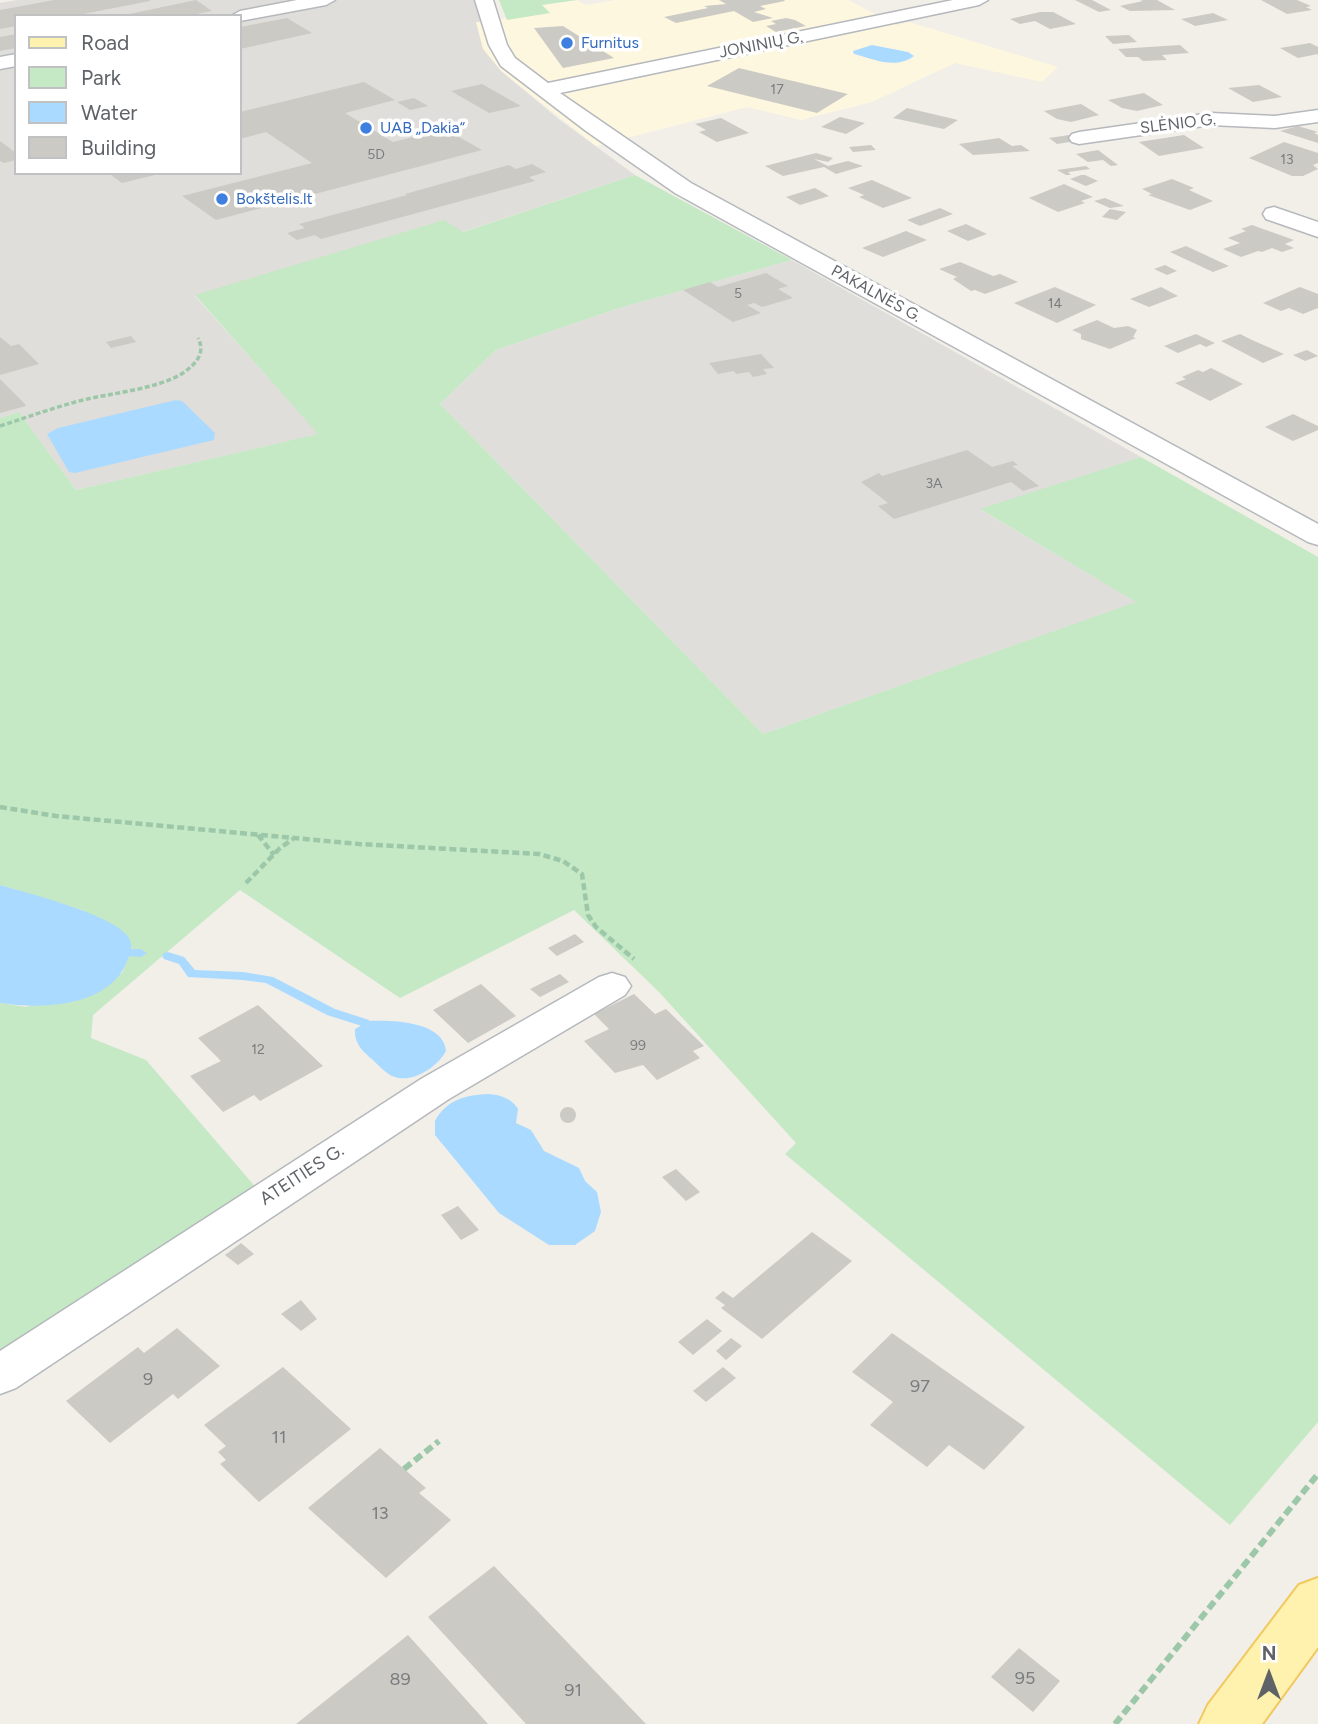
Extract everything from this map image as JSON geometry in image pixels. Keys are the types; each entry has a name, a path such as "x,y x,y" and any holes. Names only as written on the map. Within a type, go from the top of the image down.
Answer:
{"main road":[{"path":"1235,1722 1318,1604"}],"street":[{"path":"242,16 327,0"},
{"name":"PAKALNĖS G.","path":"484,0 502,53 518,71 683,188 1318,536"},
{"name":"JONINIŲ G.","path":"544,90 979,0"},
{"name":"SLĖNIO G.","path":"1079,138 1211,118 1275,122 1318,116"},
{"path":"1274,214 1318,230"},
{"name":"ATEITIES G.","path":"0,1375 435,1089 612,986"}],"path":[{"path":"0,426 80,401 171,379 182,374 203,350 198,338"},
{"path":"0,807 56,816 359,844 540,853 563,861 582,874 588,915 596,927 641,968 639,973 612,986"},
{"path":"257,835 274,855"},
{"path":"246,883 280,847 295,838"},
{"path":"404,1469 439,1441"},
{"path":"1115,1724 1318,1474"}],"shaded area":[{"path":"17,0 484,0 492,21 476,22 483,49 501,71 560,120 635,175 462,232 195,296 319,434 76,490 19,412 0,418 0,3"},
{"path":"577,0 586,5 615,0 848,0 896,25 909,22 1058,67 1042,82 955,63 872,102 801,120 747,107 596,146 501,71 483,49 475,22 549,13 541,5"},
{"path":"792,260 1141,457 981,510 1137,602 763,734 440,404 496,350 619,308"}],"green space":[{"path":"499,0 577,0 542,5 550,13 507,20"},
{"path":"635,175 792,260 619,308 496,350 440,404 763,734 1136,602 980,509 1141,457 1318,557 1318,1422 1230,1525 785,1154 796,1143 659,992 574,910 400,998 240,890 93,1015 91,1038 146,1060 265,1198 0,1375 0,1003 26,1007 122,973 132,949 118,928 82,910 0,885 0,418 19,412 76,490 318,434 195,295 444,220 463,232"}],"water":[{"path":"872,45 908,52 914,56 892,63 854,54 853,51"},
{"path":"176,400 182,401 215,433 214,440 75,473 69,472 47,434 58,428"},
{"path":"0,885 90,913 121,929 129,938 131,948 126,964 116,979 104,990 70,1002 34,1006 0,1003"},
{"path":"369,1021 403,1022 427,1028 443,1041 446,1051 422,1074 397,1078 383,1070 357,1043 355,1029"},
{"path":"489,1094 513,1103 518,1109 516,1123 531,1130 544,1151 579,1168 585,1181 597,1192 601,1212 595,1231 575,1245 549,1245 499,1213 435,1135 435,1121 451,1103 465,1097"}],"building":[{"path":"54,0 150,0 83,14 14,14 14,26 0,29 0,10"},
{"path":"196,0 212,11 196,14 130,14"},
{"path":"719,0 785,1 760,6 766,9 754,12 773,18 753,22 734,11 676,23 664,17 708,8 704,6 726,4"},
{"path":"1075,0 1092,0 1111,10 1099,12"},
{"path":"1140,0 1157,0 1175,10 1130,11 1120,6 1143,1"},
{"path":"1261,0 1297,0 1311,6 1306,7 1312,10 1287,14"},
{"path":"1053,12 1076,24 1050,29 1035,21 1020,24 1010,19"},
{"path":"1213,13 1228,20 1195,26 1181,19"},
{"path":"287,18 312,33 242,49 242,27"},
{"path":"786,18 806,26 776,32 766,26 776,24 771,21"},
{"name":"Furnitus","path":"563,26 614,58 563,68 534,28"},
{"path":"14,34 14,48 0,51 0,37"},
{"path":"1129,35 1137,42 1113,44 1105,36"},
{"path":"1310,43 1318,47 1318,54 1298,58 1280,48"},
{"path":"1180,45 1189,53 1162,55 1167,60 1143,61 1138,57 1126,57 1118,49"},
{"path":"739,68 848,94 817,113 707,86"},
{"path":"364,82 395,100 345,113 393,142 445,129 482,150 216,220 182,196 312,163 266,132 242,138 242,112"},
{"path":"482,84 521,106 489,113 451,91"},
{"path":"1259,85 1282,97 1253,102 1228,88"},
{"path":"1144,93 1163,105 1137,111 1122,108 1108,100"},
{"path":"414,98 428,106 410,110 397,102"},
{"path":"1081,104 1099,115 1071,122 1057,119 1044,111"},
{"path":"907,108 958,120 944,129 893,118"},
{"path":"840,117 865,123 846,134 821,127"},
{"path":"721,118 749,133 717,142 699,132 706,130 695,124"},
{"path":"1298,126 1318,132 1314,133 1318,135 1318,143 1280,131"},
{"path":"1069,135 1076,141 1057,144 1049,138"},
{"path":"1184,135 1204,148 1159,156 1139,142"},
{"path":"999,138 1012,146 1021,145 1030,151 973,155 959,144"},
{"path":"0,141 14,152 14,160 4,163 0,161"},
{"path":"1284,142 1318,153 1318,163 1313,165 1318,169 1303,176 1292,176 1249,158"},
{"path":"871,145 876,150 853,152 849,147"},
{"path":"1098,150 1118,165 1111,166 1103,160 1088,162 1076,154"},
{"path":"816,153 833,158 828,162 814,159 828,166 848,161 863,166 836,174 824,167 783,176 765,166"},
{"path":"532,164 546,172 529,177 535,181 321,239 315,235 297,240 287,233 305,228 299,224 407,195 405,194 509,165 516,169"},
{"path":"1086,166 1090,169 1068,172 1071,175 1057,170"},
{"path":"111,175 155,175 122,183"},
{"path":"1081,175 1098,181 1086,186 1070,179"},
{"path":"1172,179 1194,188 1189,190 1213,201 1190,210 1148,195 1152,194 1142,189"},
{"path":"872,180 912,198 883,208 859,197 864,195 848,188"},
{"path":"1064,184 1093,197 1081,201 1085,203 1058,212 1029,198"},
{"path":"815,188 829,196 800,205 786,197"},
{"path":"1105,198 1124,206 1110,208 1094,201"},
{"path":"940,208 953,214 920,226 907,220"},
{"path":"1110,209 1126,212 1117,220 1102,217"},
{"path":"966,224 987,234 968,241 947,231"},
{"path":"1252,225 1294,240 1285,244 1294,248 1282,252 1272,248 1241,257 1223,249 1240,243 1228,238 1246,231 1241,229"},
{"path":"906,231 927,240 883,257 862,248"},
{"path":"1186,246 1229,266 1213,272 1170,252"},
{"path":"960,262 993,276 1000,274 1018,282 985,294 971,291 953,279 957,277 939,269"},
{"path":"1165,265 1177,271 1167,275 1154,269"},
{"path":"766,273 788,286 778,289 793,298 762,307 754,303 747,305 761,313 733,322 683,290 710,282 718,287"},
{"path":"1055,287 1096,305 1057,323 1014,303"},
{"path":"1161,287 1178,296 1149,307 1130,299"},
{"path":"1300,287 1318,294 1318,308 1303,314 1289,308 1281,311 1263,303"},
{"path":"1097,320 1114,328 1128,326 1137,330 1133,337 1136,338 1110,349 1081,339 1081,334 1072,330"},
{"path":"1196,334 1215,343 1206,347 1200,344 1178,353 1164,346"},
{"path":"1240,334 1284,354 1263,363 1221,341"},
{"path":"131,336 136,342 111,348 106,342"},
{"path":"0,337 11,346 19,344 39,364 0,375"},
{"path":"1307,350 1318,356 1305,361 1293,355"},
{"path":"761,354 774,368 763,369 767,374 753,377 749,372 718,374 709,363"},
{"path":"1211,368 1243,384 1210,401 1175,383 1198,370 1203,372"},
{"path":"0,379 25,404 26,406 0,413"},
{"path":"1293,414 1318,426 1318,430 1293,441 1265,427"},
{"path":"967,450 992,467 1013,461 1018,465 1012,466 1039,486 1023,491 1011,482 894,519 878,506 888,503 861,482 879,473 882,476"},
{"path":"575,934 584,942 557,956 548,948"},
{"path":"560,974 569,982 540,997 530,989"},
{"path":"481,984 516,1016 468,1043 433,1010"},
{"path":"634,994 655,1014 666,1009 704,1046 693,1051 700,1058 657,1080 643,1065 615,1073 584,1041 609,1029 594,1014"},
{"path":"258,1005 323,1066 260,1101 254,1095 223,1112 190,1076 221,1061 198,1038"},
{"path":"568,1107 576,1115 568,1123 560,1115"},
{"path":"676,1169 700,1192 686,1201 662,1177"},
{"path":"458,1206 479,1230 461,1240 441,1215"},
{"path":"812,1232 852,1261 762,1339 721,1308 725,1305 715,1298 723,1291 733,1298"},
{"path":"241,1243 254,1254 238,1265 225,1255"},
{"path":"301,1300 317,1319 301,1331 281,1314"},
{"path":"707,1319 722,1331 693,1355 678,1342"},
{"path":"177,1328 220,1366 178,1399 173,1394 110,1443 66,1401 138,1347 144,1353"},
{"path":"892,1333 1025,1427 984,1470 949,1445 927,1467 870,1425 893,1402 852,1372"},
{"path":"731,1338 742,1346 726,1360 716,1351"},
{"path":"283,1367 351,1429 259,1502 220,1464 226,1460 218,1452 226,1446 204,1425"},
{"path":"723,1367 736,1378 706,1402 693,1391"},
{"path":"380,1448 426,1488 419,1493 451,1520 386,1578 308,1508"},
{"path":"494,1566 646,1724 526,1724 428,1617"},
{"path":"408,1635 488,1724 296,1724"},
{"path":"1019,1648 1060,1681 1033,1712 991,1677"}],"waterway":[{"path":"131,953 141,953"},
{"path":"168,956 183,962 192,974 269,980 331,1012 365,1023"}],"place":[{"name":"Furnitus","path":"567,43"},
{"name":"UAB „Dakia“","path":"366,128"},
{"name":"Bokštelis.lt","path":"222,199"}]}
